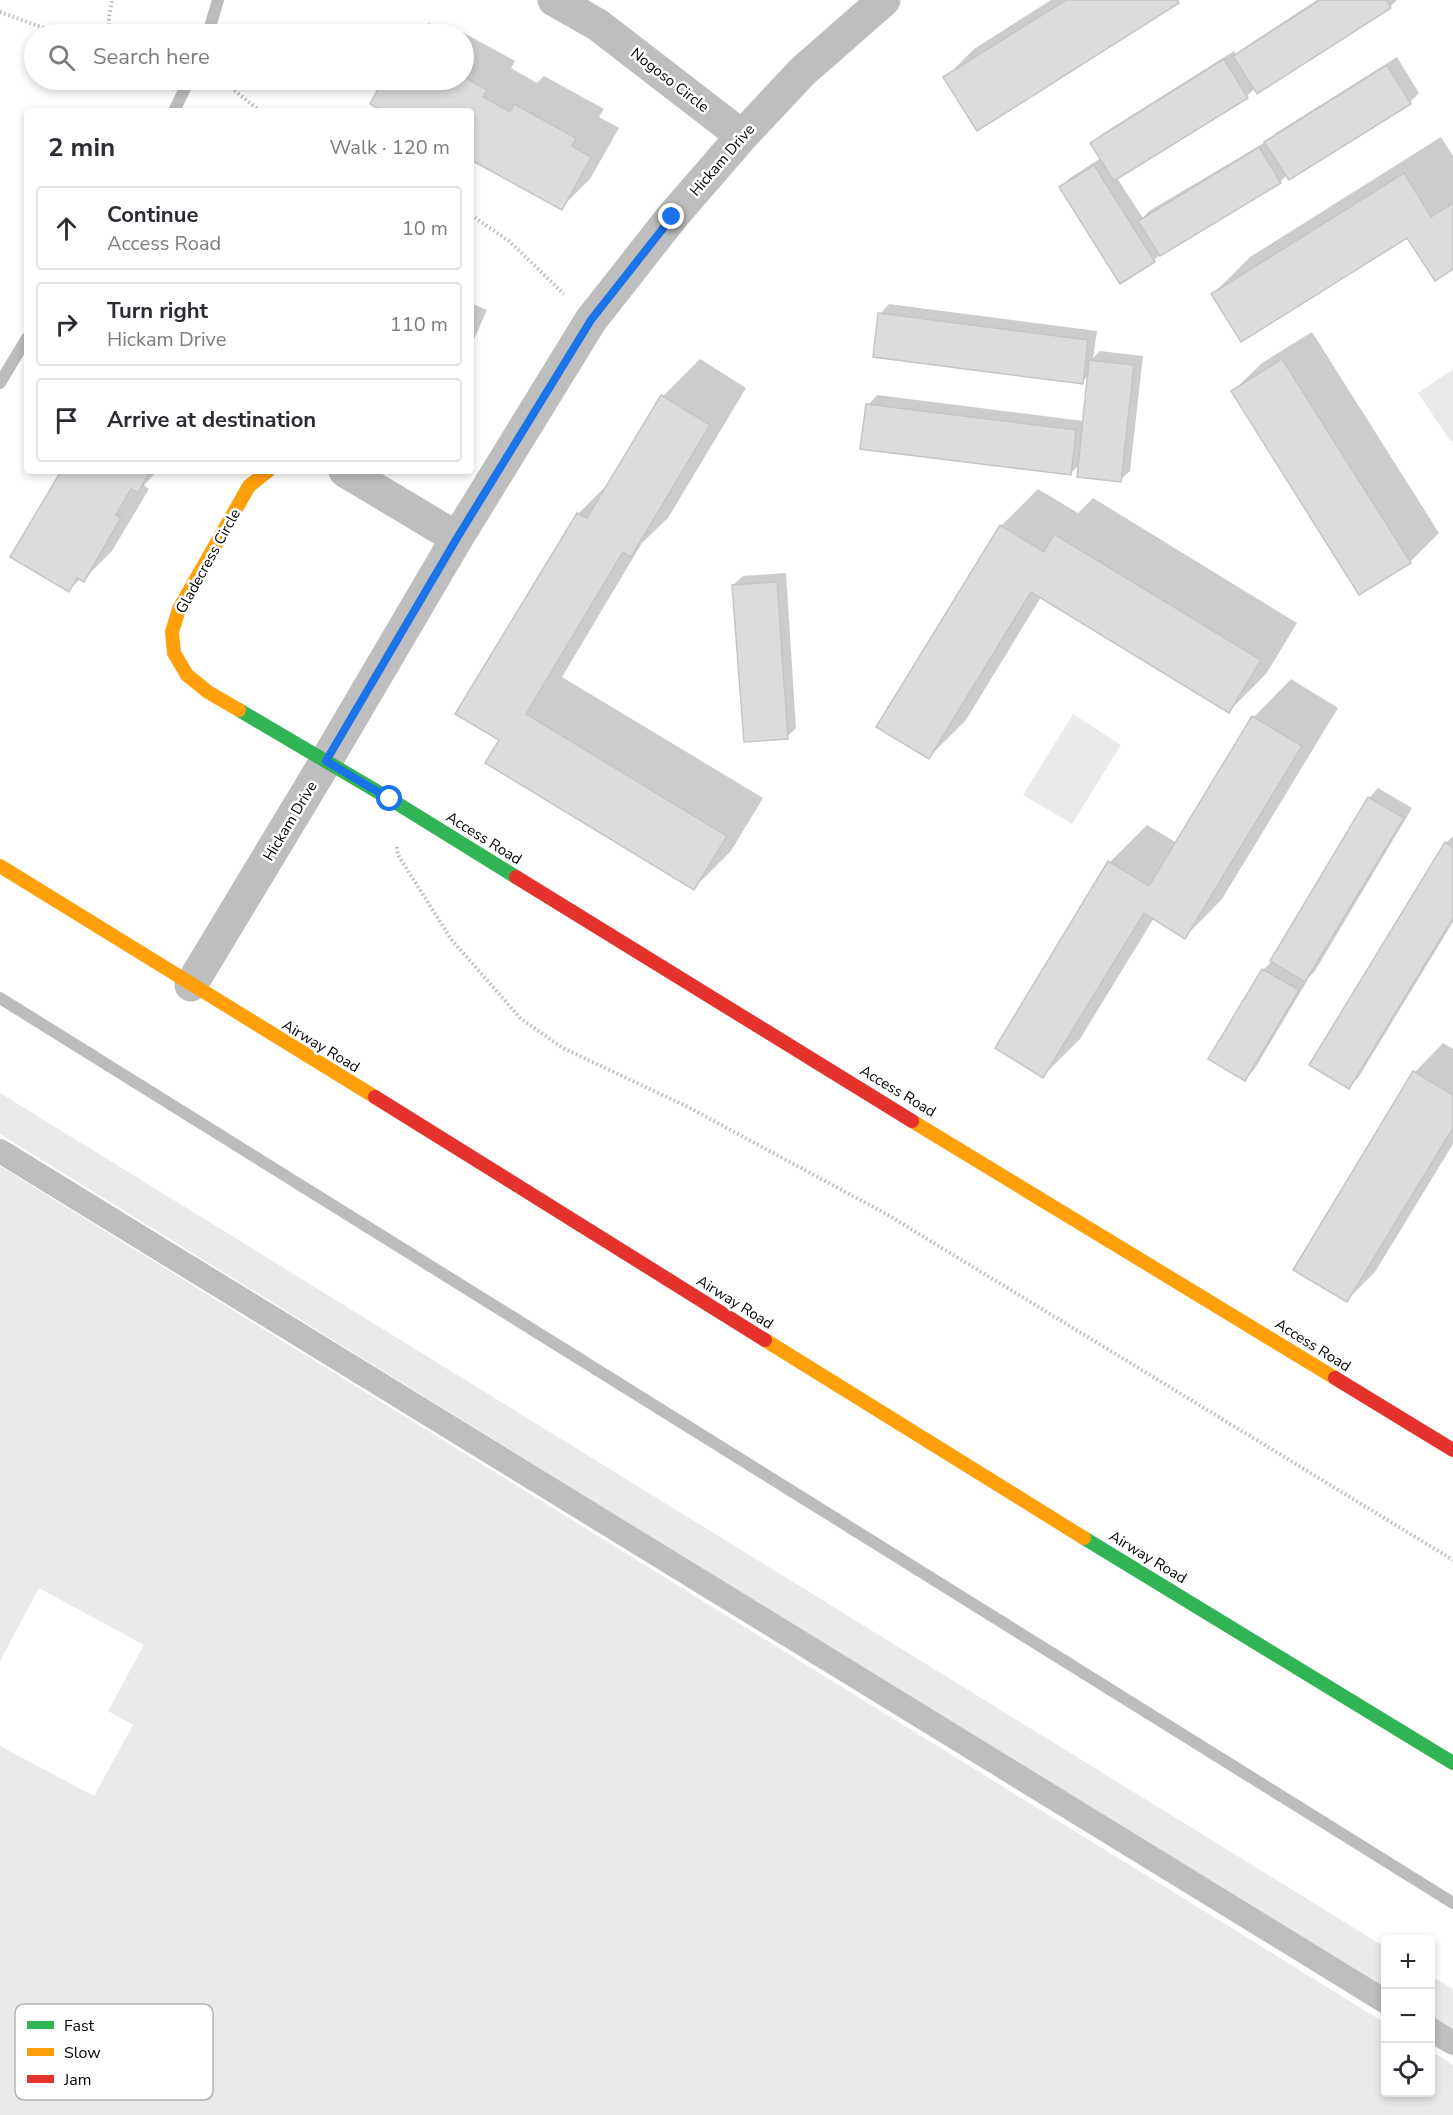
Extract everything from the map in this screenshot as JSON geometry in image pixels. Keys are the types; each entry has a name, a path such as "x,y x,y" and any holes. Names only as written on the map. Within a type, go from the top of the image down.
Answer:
{"street":[{"name":"Nogoso Circle","path":"554,0 602,12 742,136"},
{"name":"Hickam Drive","path":"191,985 457,538 591,320 672,217 742,136 802,71 884,0"},
{"name":"Gladecress Circle","path":"264,474 249,486 179,609 172,632 174,653 187,675 208,692 326,761"},
{"path":"350,474 457,538"},
{"name":"Access Road","path":"326,761 1453,1449"},
{"name":"Airway Road","path":"0,866 893,1420 1453,1763"}],"lane":[{"path":"0,1151 1381,1999"},
{"path":"1435,2032 1453,2043"}],"path":[{"path":"109,24 112,0"},
{"path":"0,12 33,24"},
{"path":"235,90 256,108"},
{"path":"474,217 509,241 591,320"},
{"path":"390,799 398,855 451,939 521,1020 563,1048 688,1107 888,1215 1453,1560"}],"shaded area":[{"path":"1453,369 1453,441 1451,442 1418,393"},
{"path":"1073,714 1121,745 1072,824 1023,795"},
{"path":"0,1093 1381,1945 1381,1989 0,1134"},
{"path":"0,1166 1381,2021 1381,2097 1435,2097 1435,2054 1453,2065 1453,2115 0,2115 0,1746 94,1796 133,1725 108,1711 144,1645 39,1588 0,1661"},
{"path":"1435,1978 1453,1989 1453,2033 1435,2022"}],"building":[{"path":"1066,0 1177,0 1179,3 977,131 943,77"},
{"path":"1320,0 1386,0 1391,8 1257,94 1233,56"},
{"path":"1224,59 1248,98 1114,181 1090,143"},
{"path":"1387,65 1411,104 1289,180 1264,142"},
{"path":"474,83 487,90 483,97 510,112 514,104 576,138 572,146 591,157 562,210 474,162 474,108 377,108 370,104 378,90 474,90"},
{"path":"1259,147 1281,183 1160,256 1138,221"},
{"path":"1094,165 1155,262 1120,284 1059,187"},
{"path":"1404,173 1431,217 1453,203 1453,269 1435,281 1407,238 1241,342 1211,294"},
{"path":"878,313 1088,340 1083,384 873,357"},
{"path":"1282,359 1411,563 1359,595 1231,391"},
{"path":"1089,360 1134,365 1121,482 1077,477"},
{"path":"661,395 710,425 631,557 623,552 526,714 727,836 694,890 485,763 499,740 455,714 577,513 587,518"},
{"path":"866,404 1076,430 1071,475 860,449"},
{"path":"59,474 148,474 138,493 131,489 116,515 121,518 84,582 77,578 69,592 10,557"},
{"path":"1000,525 1044,552 1054,534 1261,660 1229,713 1031,592 929,759 876,727"},
{"path":"777,582 788,739 744,742 732,585"},
{"path":"1252,716 1302,746 1185,939 1144,913 1043,1078 995,1048 1108,861 1149,886"},
{"path":"1368,797 1404,818 1305,982 1270,961"},
{"path":"1445,842 1453,847 1453,918 1349,1089 1309,1065"},
{"path":"1262,969 1299,990 1245,1081 1208,1059"},
{"path":"1413,1071 1453,1095 1453,1128 1347,1302 1293,1270"}],"waterway":[{"path":"211,24 218,0"},
{"path":"175,108 184,90"},
{"path":"0,383 24,343"},
{"path":"0,998 1453,1903"}],"traffic: fast":[{"path":"239,710 516,877"},
{"path":"1084,1538 1453,1763"}],"traffic: slow":[{"path":"239,710 208,692 187,675 174,653 172,632 179,609 249,486 264,474"},
{"path":"0,866 375,1097"},
{"path":"912,1121 1335,1378"},
{"path":"765,1340 1084,1538"}],"traffic: jam":[{"path":"516,877 912,1121"},
{"path":"375,1097 765,1340"},
{"path":"1335,1378 1453,1450"}],"route":[{"path":"390,799 326,761 457,538 591,320 672,217"}]}
